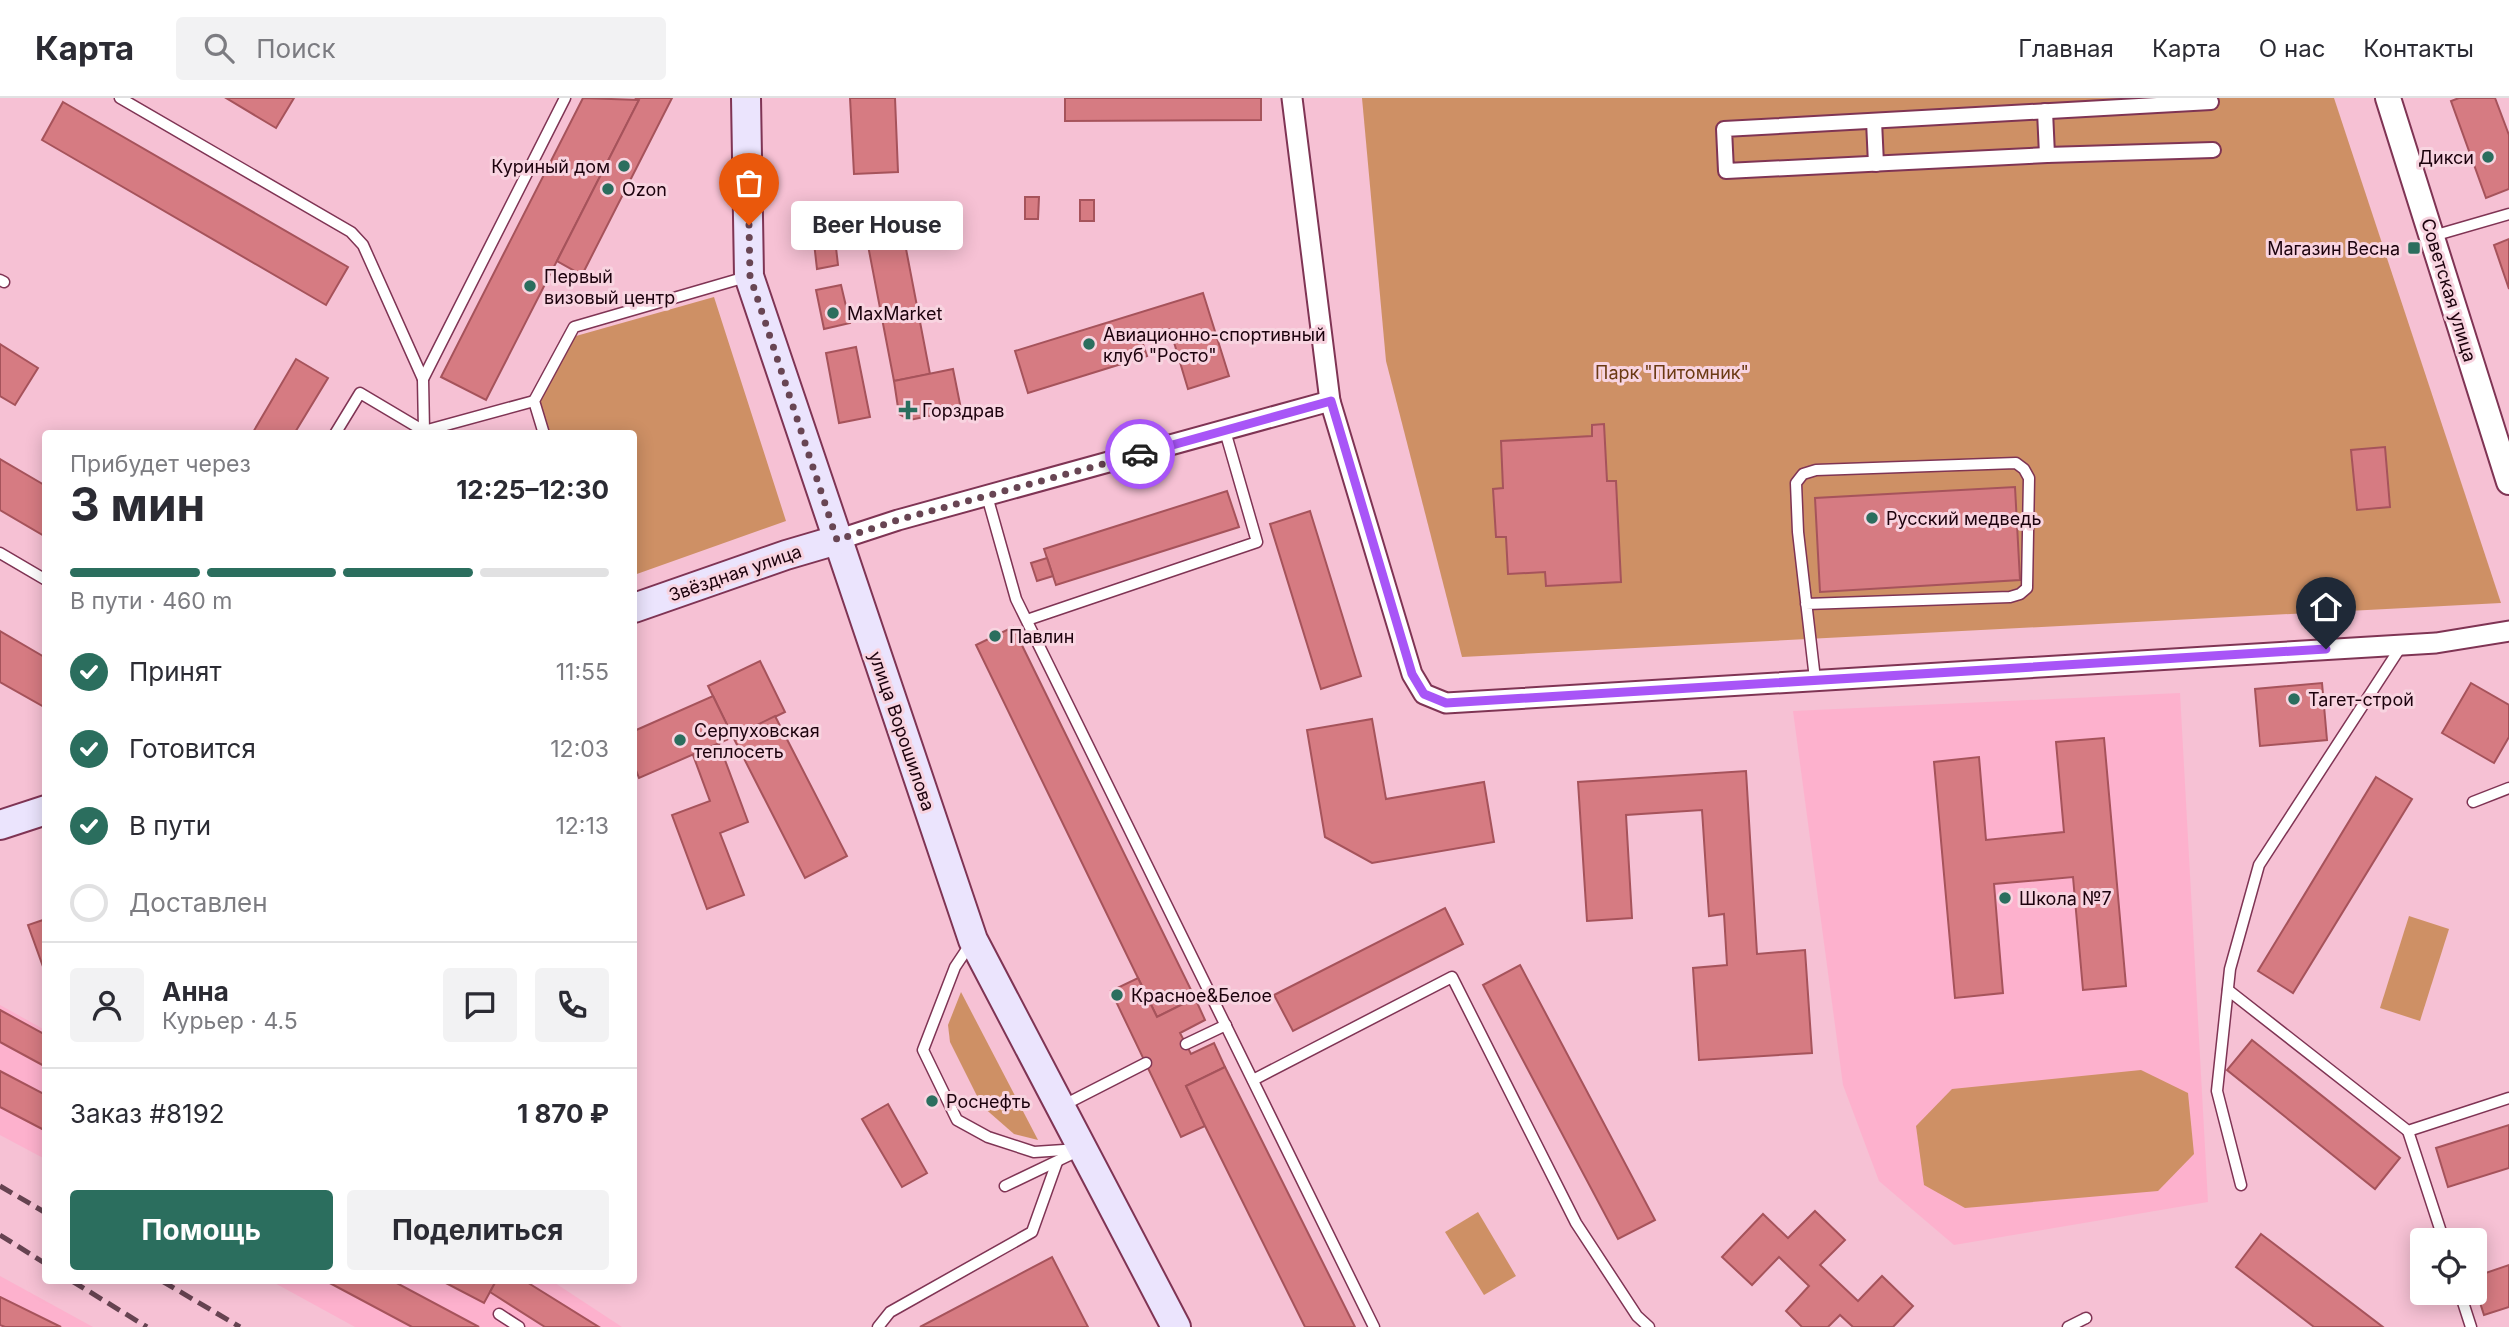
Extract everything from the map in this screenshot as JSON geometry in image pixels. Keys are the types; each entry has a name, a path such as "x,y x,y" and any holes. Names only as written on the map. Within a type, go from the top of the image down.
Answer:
{"main road":[{"name":"улица Ворошилова","path":"746,98 750,276 973,940 1176,1327"},
{"name":"Звёздная улица","path":"637,607 837,540"},
{"path":"0,825 42,811"}],"street":[{"path":"1292,98 1331,401 1412,674 1424,694 1446,703 2436,643 2509,631"},
{"name":"Советская улица","path":"2392,99 2509,482"},
{"path":"2211,102 1724,129 1726,172 2048,155 2213,150"},
{"path":"2045,111 2048,155"},
{"path":"1874,121 1876,164"},
{"path":"837,540 898,520 1331,401"}],"lane":[{"path":"120,98 351,232 363,245 423,379 425,430"},
{"path":"423,379 565,98"},
{"path":"2432,236 2509,214"},
{"path":"435,430 534,401 574,327 750,276"},
{"path":"337,430 360,393 420,430"},
{"path":"534,401 543,430"},
{"path":"1027,620 1257,542 1225,431"},
{"path":"1806,604 2010,597 2020,594 2027,588 2029,478 2024,469 2016,463 1816,470 1803,474 1796,483 1798,532 1806,604 1815,679"},
{"path":"987,496 1016,599 1374,1327"},
{"path":"0,553 42,578"},
{"path":"2241,1185 2217,1091 2230,969 2259,865 2402,645"},
{"path":"2473,802 2509,788"},
{"path":"973,940 955,967 923,1050 957,1120 988,1138 1034,1152 1083,1149"},
{"path":"1253,1080 1452,977 1576,1223 1637,1316 1649,1327"},
{"path":"2228,990 2408,1131 2440,1228"},
{"path":"1186,1044 1226,1025"},
{"path":"1060,1107 1146,1063"},
{"path":"2408,1131 2509,1098"},
{"path":"1005,1186 1083,1149"},
{"path":"878,1327 890,1312 1032,1232 1057,1162"},
{"path":"2464,1305 2471,1327"},
{"path":"499,1314 519,1327"},
{"path":"2068,1327 2086,1318"}],"shaded area":[{"name":"Школа №7","path":"2180,693 2208,1202 1954,1245 1879,1181 1843,1085 1793,711"},
{"path":"0,1005 42,1028 42,1157 0,1135"},
{"path":"0,1276 93,1327 0,1327"},
{"path":"276,1284 557,1284 622,1327 355,1327"}],"green space":[{"name":"Парк \"Питомник\"","path":"1362,98 2334,98 2501,603 1462,657 1386,361"},
{"path":"714,297 786,521 637,574 637,430 543,430 534,401 576,336"},
{"path":"2409,916 2449,929 2420,1021 2380,1008"},
{"path":"961,992 1038,1140 1014,1134 982,1106 950,1042 948,1025"},
{"path":"2141,1070 2188,1093 2194,1154 2158,1191 1965,1208 1924,1185 1916,1126 1952,1089"},
{"path":"1478,1212 1516,1276 1484,1295 1445,1232"}],"building":[{"path":"226,98 294,98 276,128"},
{"path":"583,98 639,100 486,400 441,377"},
{"path":"635,98 672,98 582,275 557,261 639,100"},
{"path":"850,98 895,98 898,172 854,174"},
{"path":"1065,98 1261,98 1261,120 1065,121"},
{"path":"2459,98 2495,98 2509,135 2509,189 2486,198 2451,101"},
{"path":"63,102 348,267 326,305 42,140"},
{"path":"1025,197 1039,197 1038,219 1025,219"},
{"path":"1080,200 1094,200 1094,221 1080,221"},
{"path":"805,212 832,213 838,265 817,269 813,234 806,226"},
{"path":"902,228 930,374 894,381 866,235"},
{"path":"2509,239 2509,289 2494,245"},
{"path":"841,285 850,323 824,329 816,290"},
{"name":"Авиационно-спортивный клуб \"Росто\"","path":"1203,293 1229,376 1188,389 1170,329 1141,338 1147,356 1028,393 1015,351"},
{"path":"0,344 38,368 15,405 0,396"},
{"path":"856,347 870,417 839,423 826,353"},
{"path":"296,359 328,378 296,430 254,430"},
{"path":"953,369 961,409 910,420 899,414 894,381"},
{"path":"1604,424 1607,481 1616,481 1621,582 1546,586 1545,572 1508,574 1506,537 1496,537 1493,489 1503,488 1501,441 1592,436 1592,425"},
{"path":"2385,447 2390,507 2357,510 2351,450"},
{"path":"0,459 42,484 42,535 0,510"},
{"path":"2015,487 2020,580 1820,592 1815,498"},
{"path":"1227,491 1239,527 1056,585 1044,549"},
{"path":"1310,511 1361,676 1321,689 1270,524"},
{"path":"1047,558 1053,576 1037,581 1031,563"},
{"path":"1013,627 1195,998 1157,1017 976,645"},
{"path":"0,631 42,656 42,706 0,682"},
{"path":"760,661 785,712 733,737 708,686"},
{"path":"2322,683 2327,740 2260,746 2255,689"},
{"path":"2471,683 2509,705 2509,737 2494,763 2442,733"},
{"name":"Серпуховская теплосеть","path":"713,696 733,737 639,778 637,730"},
{"path":"775,716 847,856 805,878 733,737"},
{"path":"1372,719 1386,799 1484,782 1494,842 1372,863 1325,837 1307,730"},
{"path":"2104,738 2126,986 2083,990 2073,877 1994,884 2003,993 1955,998 1934,762 1979,757 1986,840 2064,832 2056,742"},
{"path":"719,744 748,822 720,833 744,895 707,909 672,815 710,801 693,755"},
{"path":"1746,771 1757,954 1805,950 1812,1053 1699,1060 1693,968 1727,965 1724,914 1709,916 1702,810 1626,815 1632,918 1587,921 1578,782"},
{"path":"2376,777 2412,799 2293,993 2258,971"},
{"path":"1445,908 1463,944 1293,1031 1274,995"},
{"path":"42,920 42,964 28,925"},
{"path":"1520,965 1655,1220 1618,1239 1483,985"},
{"path":"1138,978 1157,1017 1195,998 1205,1020 1180,1033 1191,1054 1214,1043 1225,1067 1186,1086 1205,1126 1181,1137 1111,991"},
{"path":"0,1010 42,1033 42,1065 0,1042"},
{"path":"2252,1040 2400,1158 2375,1189 2227,1070"},
{"path":"1225,1067 1355,1327 1305,1327 1186,1086"},
{"path":"0,1071 42,1093 42,1129 0,1107"},
{"path":"888,1104 927,1173 902,1187 862,1119"},
{"path":"2509,1125 2509,1168 2448,1187 2436,1148"},
{"path":"1815,1211 1845,1240 1820,1265 1858,1301 1882,1276 1913,1306 1893,1327 1853,1327 1840,1315 1828,1327 1802,1327 1786,1311 1809,1286 1779,1257 1752,1285 1722,1257 1763,1214 1788,1238"},
{"path":"2261,1234 2383,1327 2314,1327 2236,1267"},
{"path":"1052,1257 1088,1327 920,1327"},
{"path":"2509,1265 2509,1307 2484,1315 2481,1305 2487,1305 2487,1273"},
{"path":"332,1284 399,1284 479,1327 412,1327"},
{"path":"448,1284 494,1284 484,1303"},
{"path":"494,1284 530,1284 599,1327 545,1327 490,1292"},
{"path":"0,1297 61,1327 0,1325"}],"railway":[{"path":"0,1186 42,1211"},
{"path":"0,1235 42,1261"},
{"path":"77,1284 147,1327"},
{"path":"167,1284 240,1327"}],"way so far":[{"path":"749,225 750,276 837,540 898,520 1140,454"}],"place":[{"name":"Дикси","path":"2488,157"},
{"name":"Куриный дом","path":"624,166"},
{"name":"Ozon","path":"608,189"},
{"name":"Beer House","path":"749,225"},
{"name":"Магазин Весна","path":"2414,248"},
{"name":"Первый визовый центр","path":"530,286"},
{"name":"MaxMarket","path":"833,313"},
{"name":"Авиационно-спортивный клуб \"Росто\"","path":"1089,344"},
{"name":"Горздрав","path":"908,410"},
{"name":"Русский медведь","path":"1872,518"},
{"name":"Павлин","path":"995,636"},
{"name":"Тагет-строй","path":"2294,699"},
{"name":"Серпуховская теплосеть","path":"680,740"},
{"name":"Школа №7","path":"2005,898"},
{"name":"Красное&Белое","path":"1117,995"},
{"name":"Роснефть","path":"932,1101"}],"route":[{"path":"1140,454 1331,401 1412,674 1424,694 1446,703 2326,649"}]}
